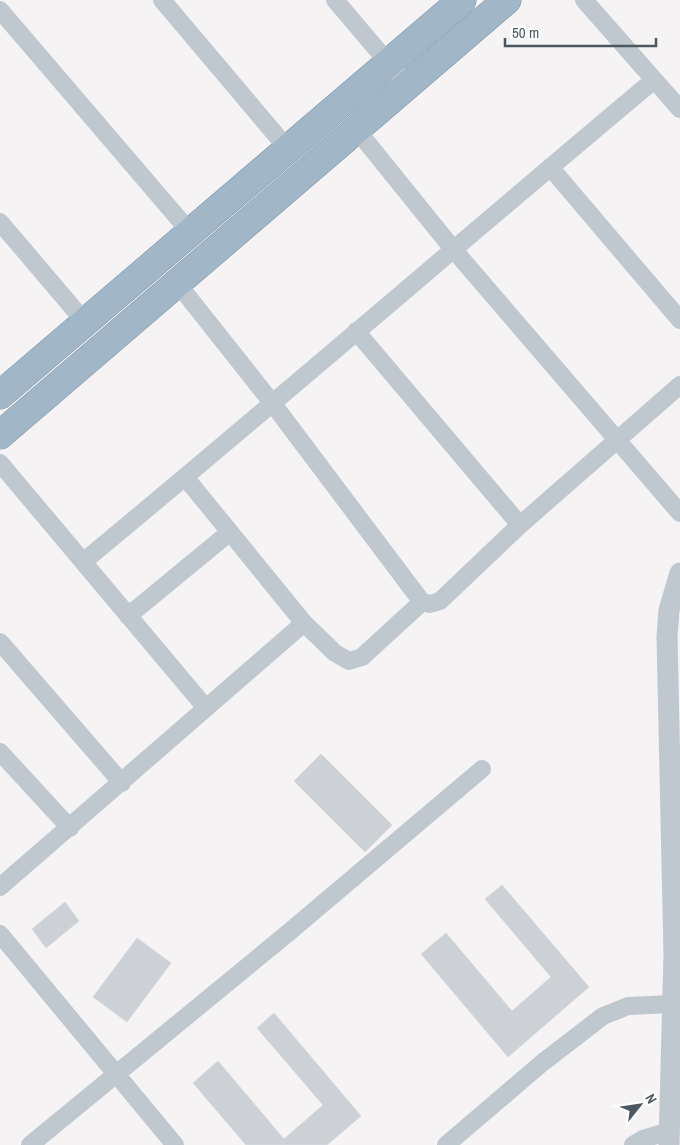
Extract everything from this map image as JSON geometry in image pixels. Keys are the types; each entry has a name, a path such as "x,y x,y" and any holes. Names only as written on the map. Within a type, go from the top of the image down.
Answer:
{"highway":[{"path":"0,395 286,148 462,0"},
{"path":"0,435 507,0"}],"street":[{"path":"162,0 286,148"},
{"path":"335,0 407,85"},
{"path":"584,0 680,109"},
{"path":"0,10 190,232"},
{"path":"83,562 273,404 356,330 654,80"},
{"path":"356,129 453,249 680,513"},
{"path":"550,167 680,320"},
{"path":"0,222 84,321"},
{"path":"178,284 273,404 422,602 430,604 440,601 520,525 680,385"},
{"path":"356,330 520,525"},
{"path":"0,463 206,708"},
{"path":"185,477 304,623 335,653 349,661 362,657 422,602"},
{"path":"128,616 230,532"},
{"path":"633,1145 644,1139 670,1138 673,1004 671,788 667,638 669,610 680,573"},
{"path":"0,888 122,784 304,623"},
{"path":"0,642 122,784"},
{"path":"0,752 70,828"},
{"path":"30,1145 288,933 482,769"},
{"path":"0,934 174,1145"},
{"path":"450,1144 542,1063 603,1016 628,1006 673,1004"}],"building":[{"path":"321,754 392,825 365,852 294,781"},
{"path":"502,885 589,987 508,1057 421,954 446,933 512,1011 551,977 485,899"},
{"path":"65,902 79,921 46,948 32,929"},
{"path":"137,938 171,963 127,1022 93,997"},
{"path":"274,1013 361,1116 327,1145 246,1145 193,1083 218,1061 284,1139 323,1105 257,1028"}]}
